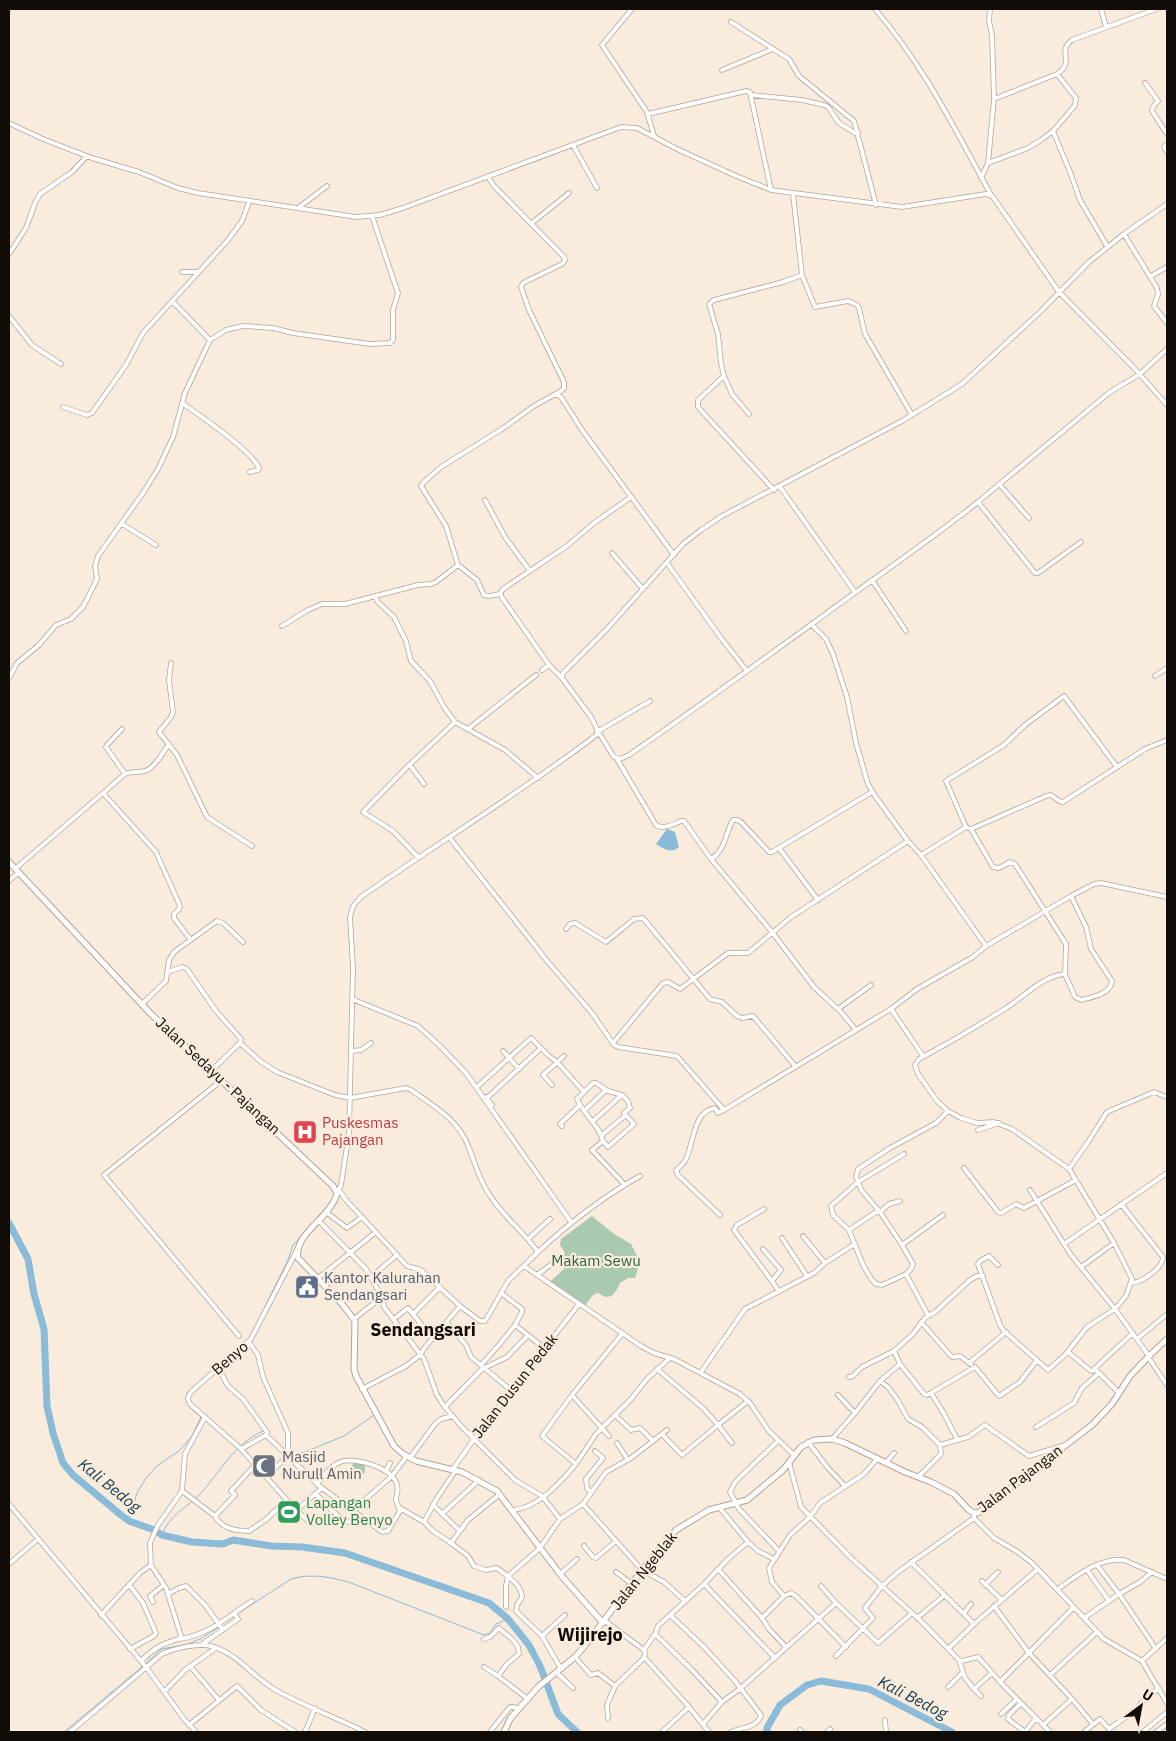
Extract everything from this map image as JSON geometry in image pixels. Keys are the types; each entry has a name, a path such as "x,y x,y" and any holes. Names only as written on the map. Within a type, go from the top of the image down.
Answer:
{"main road":[{"name":"Jalan Sedayu - Pajangan","path":"9,862 142,1004 338,1191"},
{"path":"338,1191 326,1212 304,1237 297,1250 299,1261 354,1319 354,1369 356,1376 394,1446 409,1457 455,1470 494,1488 514,1510 560,1574 604,1622"},
{"name":"Jalan Pajangan","path":"808,1442 832,1439 845,1443 952,1492 974,1516 1092,1425 1109,1408 1130,1376 1167,1339"},
{"path":"794,1455 808,1442"},
{"name":"Jalan Ngeblak","path":"503,1732 510,1719 541,1684 575,1657 604,1622 642,1570 676,1530 699,1515 719,1507 744,1502 756,1494 794,1455"}],"street":[{"path":"632,9 602,45 648,114 654,136"},
{"path":"875,9 896,34 917,64 991,196 1059,292 1140,374 1167,405"},
{"path":"981,178 988,163 994,99 992,36 989,21 990,9"},
{"path":"1101,9 1106,27"},
{"path":"994,99 1057,74 1065,68 1065,53 1069,42 1156,9"},
{"path":"731,22 791,60 799,76 852,119 858,132 876,204"},
{"path":"722,70 773,49"},
{"path":"988,163 1028,148 1053,131 1072,110 1076,102 1072,92 1057,74"},
{"path":"1144,83 1158,101 1152,111 1167,134"},
{"path":"648,114 746,91 751,94 802,100 824,105 839,123 856,133 858,132"},
{"path":"751,94 771,190"},
{"path":"9,123 42,139 87,156 139,172 178,188 249,202 356,217 372,216 403,208 621,127 637,128 734,175 771,190 907,207 983,194 991,196"},
{"path":"1053,131 1080,200 1107,246"},
{"path":"1167,144 1164,147 1167,152"},
{"path":"573,145 597,188"},
{"path":"9,254 26,228 40,194 68,175 87,156"},
{"path":"488,177 494,186 532,223 565,260 562,264 523,283 521,287 529,310 564,382 564,388 441,467 422,484 422,491 448,532 458,565 477,580 484,595 489,596 500,594 503,589 567,546 594,523 631,497"},
{"path":"298,208 327,186"},
{"path":"532,223 569,193"},
{"path":"793,194 802,275 815,307 848,301 860,308 865,334 912,415"},
{"path":"63,407 87,414 92,413 126,365 143,333 238,227 249,202"},
{"path":"562,678 568,666 606,630 683,544 722,516 780,487 940,399 975,374 1107,246 1167,204"},
{"path":"9,678 14,672 17,663 39,645 56,625 70,620 83,607 97,579 95,566 98,556 122,524 158,469 173,437 182,402 210,340 226,330 244,326 273,328 293,334 370,344 390,343 393,340 393,310 398,295 398,288 372,216"},
{"path":"1124,234 1158,291 1154,306 1167,323"},
{"path":"1150,276 1167,267"},
{"path":"182,272 198,272"},
{"path":"749,414 732,394 724,376 718,334 708,305 710,302 802,275"},
{"path":"172,301 210,340"},
{"path":"9,316 32,345 61,364"},
{"path":"617,759 629,755 936,535 1000,485 1110,392 1140,374 1167,349"},
{"path":"724,376 698,400 698,407 774,490"},
{"path":"556,394 561,397 582,430 674,555"},
{"path":"182,402 219,429 255,460 260,468 250,472"},
{"path":"1000,485 1030,518"},
{"path":"780,487 855,592"},
{"path":"485,500 505,537 530,571"},
{"path":"978,502 1035,573 1038,573 1081,542"},
{"path":"122,524 156,544"},
{"path":"612,553 643,589"},
{"path":"667,563 747,672"},
{"path":"282,626 317,606 345,604 431,584 458,565"},
{"path":"872,580 906,630"},
{"path":"500,594 550,665 562,678 590,717 656,825 660,828 681,820 684,821 711,859 772,932 814,987 838,1009 856,1030"},
{"path":"375,596 378,602 394,617 406,641 411,661 430,681 444,707 456,722 505,750 538,778"},
{"path":"811,624 826,639 833,654 847,697 867,782 872,792 908,841 921,855 986,946"},
{"path":"171,663 169,680 173,712 158,732 170,744 177,755 207,817 252,846"},
{"path":"542,670 550,665"},
{"path":"1155,676 1167,668"},
{"path":"468,729 536,675"},
{"path":"1071,896 1086,927 1091,948 1112,983 1110,987 1099,995 1081,1000 1075,997 1065,974 1067,946 1015,864 1010,862 999,868 993,867 971,829 966,827 946,781 1004,745 1025,725 1064,696 1117,767"},
{"path":"640,1176 572,1222 538,1252 512,1277 488,1318 482,1322 460,1306 421,1270 407,1266 338,1191 341,1185 349,1133 352,999 351,911 361,898 418,857 538,778 598,732 650,701"},
{"path":"418,857 393,831 363,812 456,722"},
{"path":"122,729 106,746 113,759 125,774"},
{"path":"971,829 1046,796 1051,795 1063,802 1145,749 1167,740"},
{"path":"9,881 17,871 125,774 149,769 170,744"},
{"path":"410,765 424,784"},
{"path":"711,859 716,856 722,847 733,820 741,822 769,852 779,848 872,792"},
{"path":"104,793 159,857 180,906 174,914 174,918 190,940"},
{"path":"921,855 966,827"},
{"path":"448,837 548,962 592,1013 613,1043 618,1047 677,1056 724,1110"},
{"path":"613,1043 661,985 666,982 680,989 728,954 748,954 791,917 908,841"},
{"path":"779,848 818,900"},
{"path":"720,1215 676,1171 686,1159 702,1115 712,1107 718,1113 724,1110 891,1009 917,990 973,957 986,946 1094,884 1100,883 1167,897"},
{"path":"566,929 570,924 575,923 606,942 634,918 643,918 710,999 722,1002 737,1016 742,1018 753,1016 796,1067"},
{"path":"142,1004 165,982 171,956 190,940 219,921 243,942"},
{"path":"168,972 182,967 187,969 216,1011 241,1039 240,1043 276,1072 335,1095 350,1098 406,1088 444,1113 463,1135 477,1170 493,1200 538,1252"},
{"path":"998,1266 990,1256 978,1264 1000,1325 1049,1370 1068,1352 1080,1334 1115,1309 1126,1296 1131,1283 1131,1275 1114,1243 1069,1169 1012,1129 999,1123 977,1124 948,1111 937,1101 918,1074 916,1062 924,1056 1007,1007 1044,980 1065,974"},
{"path":"838,1009 871,985"},
{"path":"352,999 418,1026 440,1045 466,1073 572,1222"},
{"path":"891,1009 924,1056"},
{"path":"478,1086 531,1038 558,1062 584,1092"},
{"path":"212,1070 240,1043"},
{"path":"351,1051 361,1050 371,1043"},
{"path":"487,1098 541,1048"},
{"path":"503,1051 519,1069"},
{"path":"552,1085 543,1075 564,1056"},
{"path":"222,1080 104,1175 240,1336"},
{"path":"475,1081 492,1105"},
{"path":"593,1083 606,1090 622,1096 628,1101 630,1108 624,1113 634,1124 608,1147 578,1099 593,1083"},
{"path":"584,1110 606,1090"},
{"path":"1069,1169 1109,1110 1154,1092 1167,1097"},
{"path":"592,1122 622,1096"},
{"path":"562,1126 560,1124 580,1105"},
{"path":"904,1154 858,1182 831,1205 833,1215 848,1230 863,1265 876,1284 882,1285 906,1274 911,1269 912,1264 880,1212 862,1191 858,1182 856,1177 858,1169 890,1148 936,1123 948,1111"},
{"path":"602,1136 626,1116"},
{"path":"978,1130 999,1123"},
{"path":"603,1141 592,1150 625,1185"},
{"path":"964,1168 999,1212 1004,1212 1016,1204 1024,1208 1076,1180"},
{"path":"1064,1244 1167,1173"},
{"path":"1030,1190 1064,1244 1133,1333 1167,1385"},
{"path":"848,1230 876,1212 880,1212 889,1204 900,1201"},
{"path":"1121,1204 1163,1257 1162,1264 1141,1280 1134,1284 1131,1283"},
{"path":"764,1209 738,1225 734,1230 779,1292"},
{"path":"326,1212 348,1228 362,1217"},
{"path":"902,1245 943,1215"},
{"path":"528,1239 550,1219"},
{"path":"319,1221 366,1269 382,1297 384,1306 424,1359 437,1395 453,1416 515,1480 542,1496 560,1519"},
{"path":"317,1279 376,1232"},
{"path":"803,1236 825,1263"},
{"path":"782,1238 807,1276"},
{"path":"1081,1267 1114,1243"},
{"path":"701,1372 744,1309 807,1276 855,1244"},
{"path":"763,1249 781,1270 772,1281"},
{"name":"Benyo","path":"297,1250 254,1335 189,1394 188,1399 190,1404 240,1448 286,1500 309,1522"},
{"path":"371,1277 397,1255"},
{"path":"537,1275 552,1264"},
{"path":"524,1266 647,1350 701,1372 740,1394 748,1401 778,1440 794,1455"},
{"path":"906,1274 928,1314"},
{"path":"849,1377 862,1367 894,1351 913,1334 928,1314 935,1312 970,1280 977,1276 983,1276"},
{"path":"412,1314 440,1287"},
{"path":"446,1407 483,1366 515,1325 522,1310 501,1293"},
{"path":"354,1319 382,1297"},
{"name":"Jalan Dusun Pedak","path":"424,1522 474,1439 579,1304"},
{"path":"362,1389 406,1366 420,1355 460,1306"},
{"path":"394,1319 408,1308 433,1339"},
{"path":"1137,1339 1166,1315"},
{"path":"921,1322 951,1356 960,1356 976,1368 999,1396 1020,1382 1037,1360"},
{"path":"448,1323 466,1345 469,1355 512,1391"},
{"path":"515,1325 544,1348"},
{"path":"969,1363 1006,1332"},
{"path":"1091,1370 1133,1333"},
{"path":"576,1464 542,1436 572,1395 622,1334"},
{"path":"483,1366 507,1357 528,1335"},
{"path":"248,1342 258,1355 263,1377 286,1426 289,1440 288,1456 266,1476"},
{"path":"894,1351 900,1364 924,1394 927,1395 974,1368"},
{"path":"1068,1352 1091,1370 1096,1369 1119,1394"},
{"path":"514,1510 526,1508 558,1484 576,1464 602,1428 657,1369 670,1358"},
{"path":"832,1439 880,1381 900,1364"},
{"path":"218,1368 228,1386 243,1399 265,1428 267,1434 317,1484 357,1515 384,1532 388,1531 400,1508"},
{"path":"657,1369 704,1409 732,1443"},
{"path":"1036,1427 1074,1403 1082,1388 1099,1373"},
{"path":"880,1381 888,1387 897,1399 908,1419 922,1428 940,1445 940,1456 918,1477"},
{"path":"931,1393 957,1439"},
{"path":"572,1395 609,1436"},
{"path":"838,1395 855,1413"},
{"path":"662,1434 682,1455 748,1401"},
{"path":"615,1415 628,1428 631,1430 640,1428 654,1441"},
{"path":"352,1511 391,1477 435,1424 441,1419 453,1416"},
{"path":"179,1639 181,1635 168,1594 151,1565 149,1550 158,1525 182,1491 185,1454 205,1417"},
{"path":"940,1445 968,1437 986,1425 1029,1456 1065,1445"},
{"path":"506,1607 508,1576 540,1548 560,1519 583,1504 606,1472 632,1458 667,1430"},
{"path":"240,1448 267,1434"},
{"path":"778,1440 734,1484 730,1492 740,1511 779,1551"},
{"path":"808,1442 845,1486"},
{"path":"617,1443 628,1460"},
{"path":"588,1445 603,1458 586,1479 587,1488 591,1493"},
{"path":"886,1463 894,1453"},
{"path":"784,1596 772,1582 769,1568 779,1551 790,1535 810,1517 820,1503 864,1474 877,1459"},
{"path":"317,1484 334,1465 344,1460 355,1460 386,1471 397,1483 396,1500 400,1508 424,1522 433,1531 468,1556 474,1566 486,1570 495,1568 508,1576 523,1594 516,1611 542,1636 558,1672 572,1688"},
{"path":"789,1462 802,1507 810,1517 959,1660 963,1672 981,1696"},
{"path":"386,1471 390,1463"},
{"path":"215,1516 235,1495 231,1491 255,1465"},
{"path":"442,1514 480,1480"},
{"path":"294,1508 299,1508 322,1488"},
{"path":"182,1491 215,1516 224,1526 231,1529 248,1531 267,1519 286,1500"},
{"path":"316,1494 332,1512 343,1520 348,1522 357,1515"},
{"path":"451,1543 468,1520 500,1494"},
{"path":"9,1504 142,1662 196,1732"},
{"path":"583,1504 642,1570 664,1582 685,1602"},
{"path":"433,1506 459,1530"},
{"path":"719,1507 748,1542 758,1551 774,1559"},
{"path":"836,1656 873,1617 865,1608 882,1586 911,1562 974,1516 994,1538 1018,1552 1038,1569 1104,1639 1142,1662 1166,1700"},
{"path":"9,1564 38,1539"},
{"path":"584,1546 593,1558 596,1558 616,1541"},
{"path":"608,1718 606,1705 615,1686 644,1658 644,1650 658,1626 748,1542"},
{"path":"560,1574 577,1558"},
{"path":"1058,1589 1102,1562 1122,1559 1167,1579"},
{"path":"911,1562 974,1624"},
{"path":"101,1615 151,1565"},
{"path":"1097,1565 1156,1648"},
{"path":"718,1569 786,1647"},
{"path":"948,1649 994,1606 1038,1569"},
{"path":"1087,1570 1109,1601"},
{"path":"616,1572 632,1584"},
{"path":"998,1572 984,1583 1002,1600"},
{"path":"1084,1618 1140,1582 1152,1572"},
{"path":"704,1584 775,1658"},
{"path":"153,1602 150,1596 164,1585"},
{"path":"130,1586 143,1603 156,1632 154,1636 130,1649"},
{"path":"168,1594 182,1586 188,1587 207,1608 220,1627"},
{"path":"821,1586 836,1603 879,1643 912,1613"},
{"path":"762,1618 784,1596 790,1593 796,1596 846,1647"},
{"path":"917,1618 945,1595"},
{"path":"201,1645 252,1601"},
{"path":"703,1724 722,1702 741,1688 836,1603"},
{"path":"964,1613 971,1604"},
{"path":"994,1606 1029,1653 1093,1724"},
{"path":"1000,1682 1074,1607"},
{"path":"70,1732 162,1654 190,1642 204,1632 238,1619 235,1615"},
{"path":"542,1636 566,1615"},
{"path":"670,1615 704,1647 741,1688 762,1717 748,1728 731,1732"},
{"path":"604,1622 644,1650"},
{"path":"484,1639 490,1637 499,1628 518,1647 519,1654 507,1664 498,1676"},
{"path":"1050,1675 1097,1632"},
{"path":"655,1634 722,1702"},
{"path":"1142,1662 1167,1638"},
{"path":"142,1662 162,1644 179,1639 216,1648 231,1655 275,1690 365,1732"},
{"path":"164,1692 190,1666 216,1648"},
{"path":"575,1657 589,1673 592,1675 598,1673 615,1686"},
{"path":"959,1660 977,1657 1050,1732"},
{"path":"644,1658 709,1732"},
{"path":"190,1666 219,1700"},
{"path":"484,1667 528,1699"},
{"path":"948,1687 963,1672"},
{"path":"974,1689 992,1673"},
{"path":"189,1725 237,1686 261,1710 295,1732"},
{"path":"1084,1732 1102,1719 1110,1731 1159,1688"},
{"path":"1001,1714 1017,1699"},
{"path":"1043,1725 1072,1699"},
{"path":"1021,1703 1008,1718 1025,1732 1036,1718"},
{"path":"662,1732 668,1730 689,1707"},
{"path":"305,1732 315,1708"},
{"path":"490,1732 510,1708 519,1709"},
{"path":"1143,1732 1167,1712"},
{"path":"885,1720 886,1732"},
{"path":"1156,1732 1167,1724"}],"green space":[{"name":"Makam Sewu","path":"592,1216 614,1234 631,1244 640,1262 635,1278 627,1278 621,1282 610,1297 598,1293 593,1295 584,1307 551,1281 565,1268 563,1257 565,1253 560,1245 561,1239"},
{"path":"356,1460 365,1465 363,1475 351,1467"}],"water":[{"path":"667,829 675,832 679,847 676,849 665,849 656,844"}],"waterway":[{"path":"256,1325 288,1260 293,1245 326,1208"},
{"name":"Kali Bedog","path":"9,1223 28,1259 34,1294 44,1329 47,1406 53,1433 63,1463 73,1475 129,1521 162,1535 192,1542 223,1544 233,1540 271,1546 302,1547 345,1553 489,1603 508,1619 529,1645 540,1666 558,1714 577,1732"},
{"path":"129,1521 137,1493 146,1478 158,1465 179,1451 192,1436 201,1417 186,1400 187,1393 220,1364"},
{"path":"290,1455 305,1452 344,1436 374,1415"},
{"path":"162,1535 169,1522 201,1493 236,1450 253,1436 263,1431 266,1433"},
{"path":"222,1624 291,1579 314,1576 351,1583 484,1635 490,1633 496,1624 508,1619"},
{"path":"146,1663 162,1649 188,1644 219,1627"},
{"path":"64,1732 143,1666"},
{"name":"Kali Bedog","path":"767,1732 767,1728 780,1705 807,1685 821,1681 869,1689 952,1732"}],"place":[{"name":"Puskesmas Pajangan","path":"305,1132"},
{"name":"Kantor Kalurahan Sendangsari","path":"307,1287"},
{"name":"Masjid Nurull Amin","path":"264,1466"},
{"name":"Lapangan Volley Benyo","path":"289,1512"}],"district":[{"name":"Sendangsari","path":"423,1330"},
{"name":"Wijirejo","path":"590,1635"}]}
